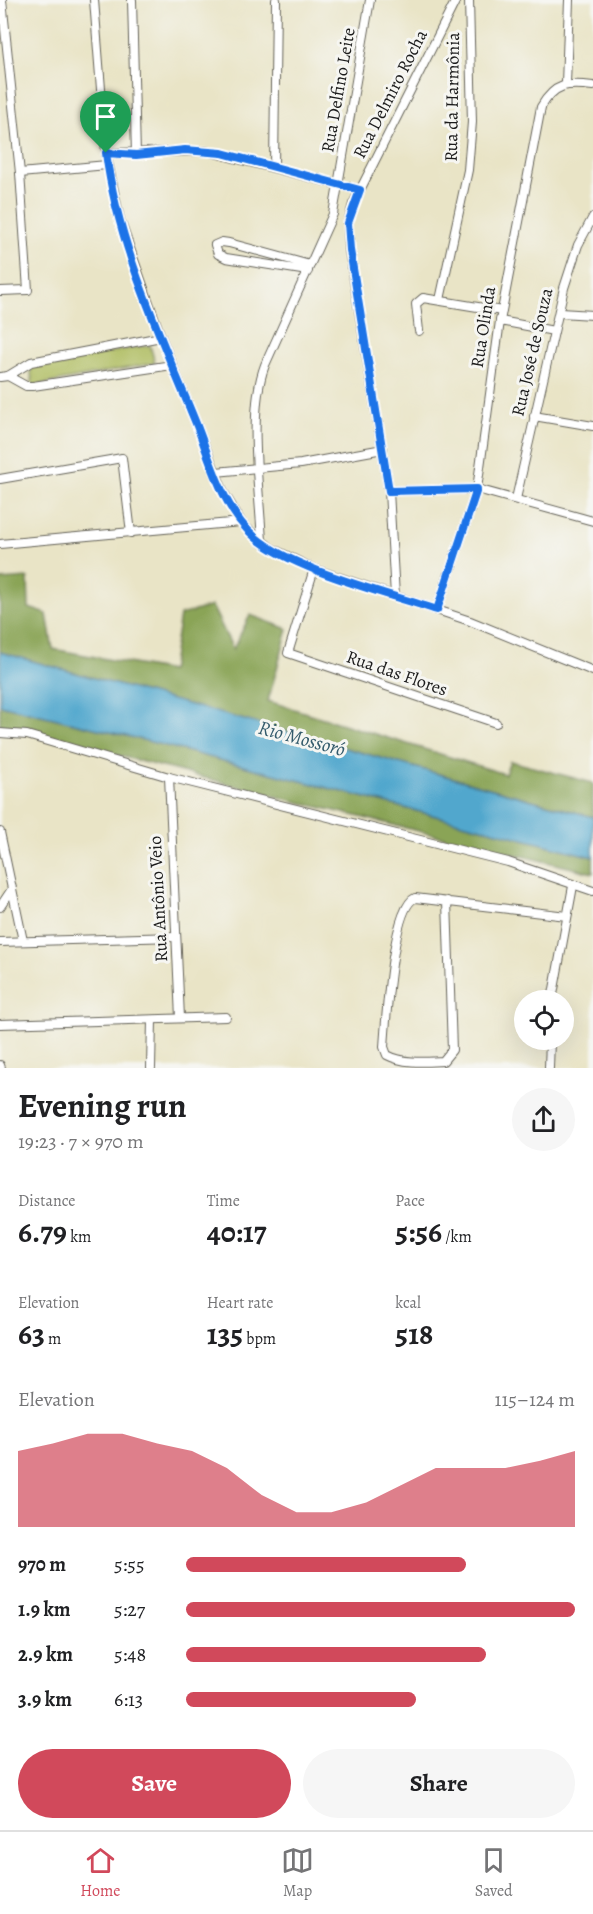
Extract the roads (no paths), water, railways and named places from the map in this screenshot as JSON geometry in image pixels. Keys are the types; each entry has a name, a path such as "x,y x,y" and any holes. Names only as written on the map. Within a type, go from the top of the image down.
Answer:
{"street":[{"path":"0,291 28,290 20,173 2,0"},
{"path":"94,0 107,165 129,251 172,365 232,510 262,543 314,569 437,610 569,660 593,672"},
{"path":"132,0 136,155"},
{"path":"274,168 276,0"},
{"name":"Rua Delfino Leite","path":"262,543 256,414 261,377 333,214 370,0"},
{"name":"Rua Delmiro Rocha","path":"395,596 389,491 350,250 348,223 360,190 456,0"},
{"name":"Rua da Harmônia","path":"440,300 468,170 472,122 469,0"},
{"path":"568,0 566,84 593,86"},
{"name":"Rua Olinda","path":"437,610 477,489 500,321 541,107 552,93 566,84"},
{"path":"106,153 136,155 206,151 360,190"},
{"path":"20,173 107,165"},
{"name":"Rua José de Souza","path":"516,499 554,331 572,263 593,216"},
{"path":"222,242 230,243 309,268 226,258 214,250 214,245 222,242"},
{"path":"419,331 416,304 418,300 440,300 502,310"},
{"path":"560,313 593,315"},
{"path":"500,321 554,331"},
{"path":"4,377 31,362 161,337"},
{"path":"4,377 26,386 33,386 172,365"},
{"path":"534,416 593,426"},
{"path":"216,472 301,464 383,449"},
{"path":"0,479 122,458 131,533"},
{"path":"389,491 477,489 593,521"},
{"path":"0,544 241,522"},
{"name":"Rua das Flores","path":"314,569 288,653 496,723"},
{"path":"0,733 27,735 169,777 508,862 593,891"},
{"name":"Rua Antônio Veio","path":"169,777 180,1018"},
{"path":"0,832 23,941"},
{"path":"554,990 573,886"},
{"path":"0,907 12,889"},
{"path":"447,901 450,1055 443,1061 414,1065 387,1054 384,1047 390,976 404,910 411,899 447,901 567,916"},
{"path":"0,942 176,937"},
{"path":"0,1024 226,1017"},
{"path":"151,1068 152,1020"},
{"path":"549,1068 550,1050"}],"water":[{"name":"Rio Mossoró","path":"0,652 593,817 593,857 0,705"}]}
